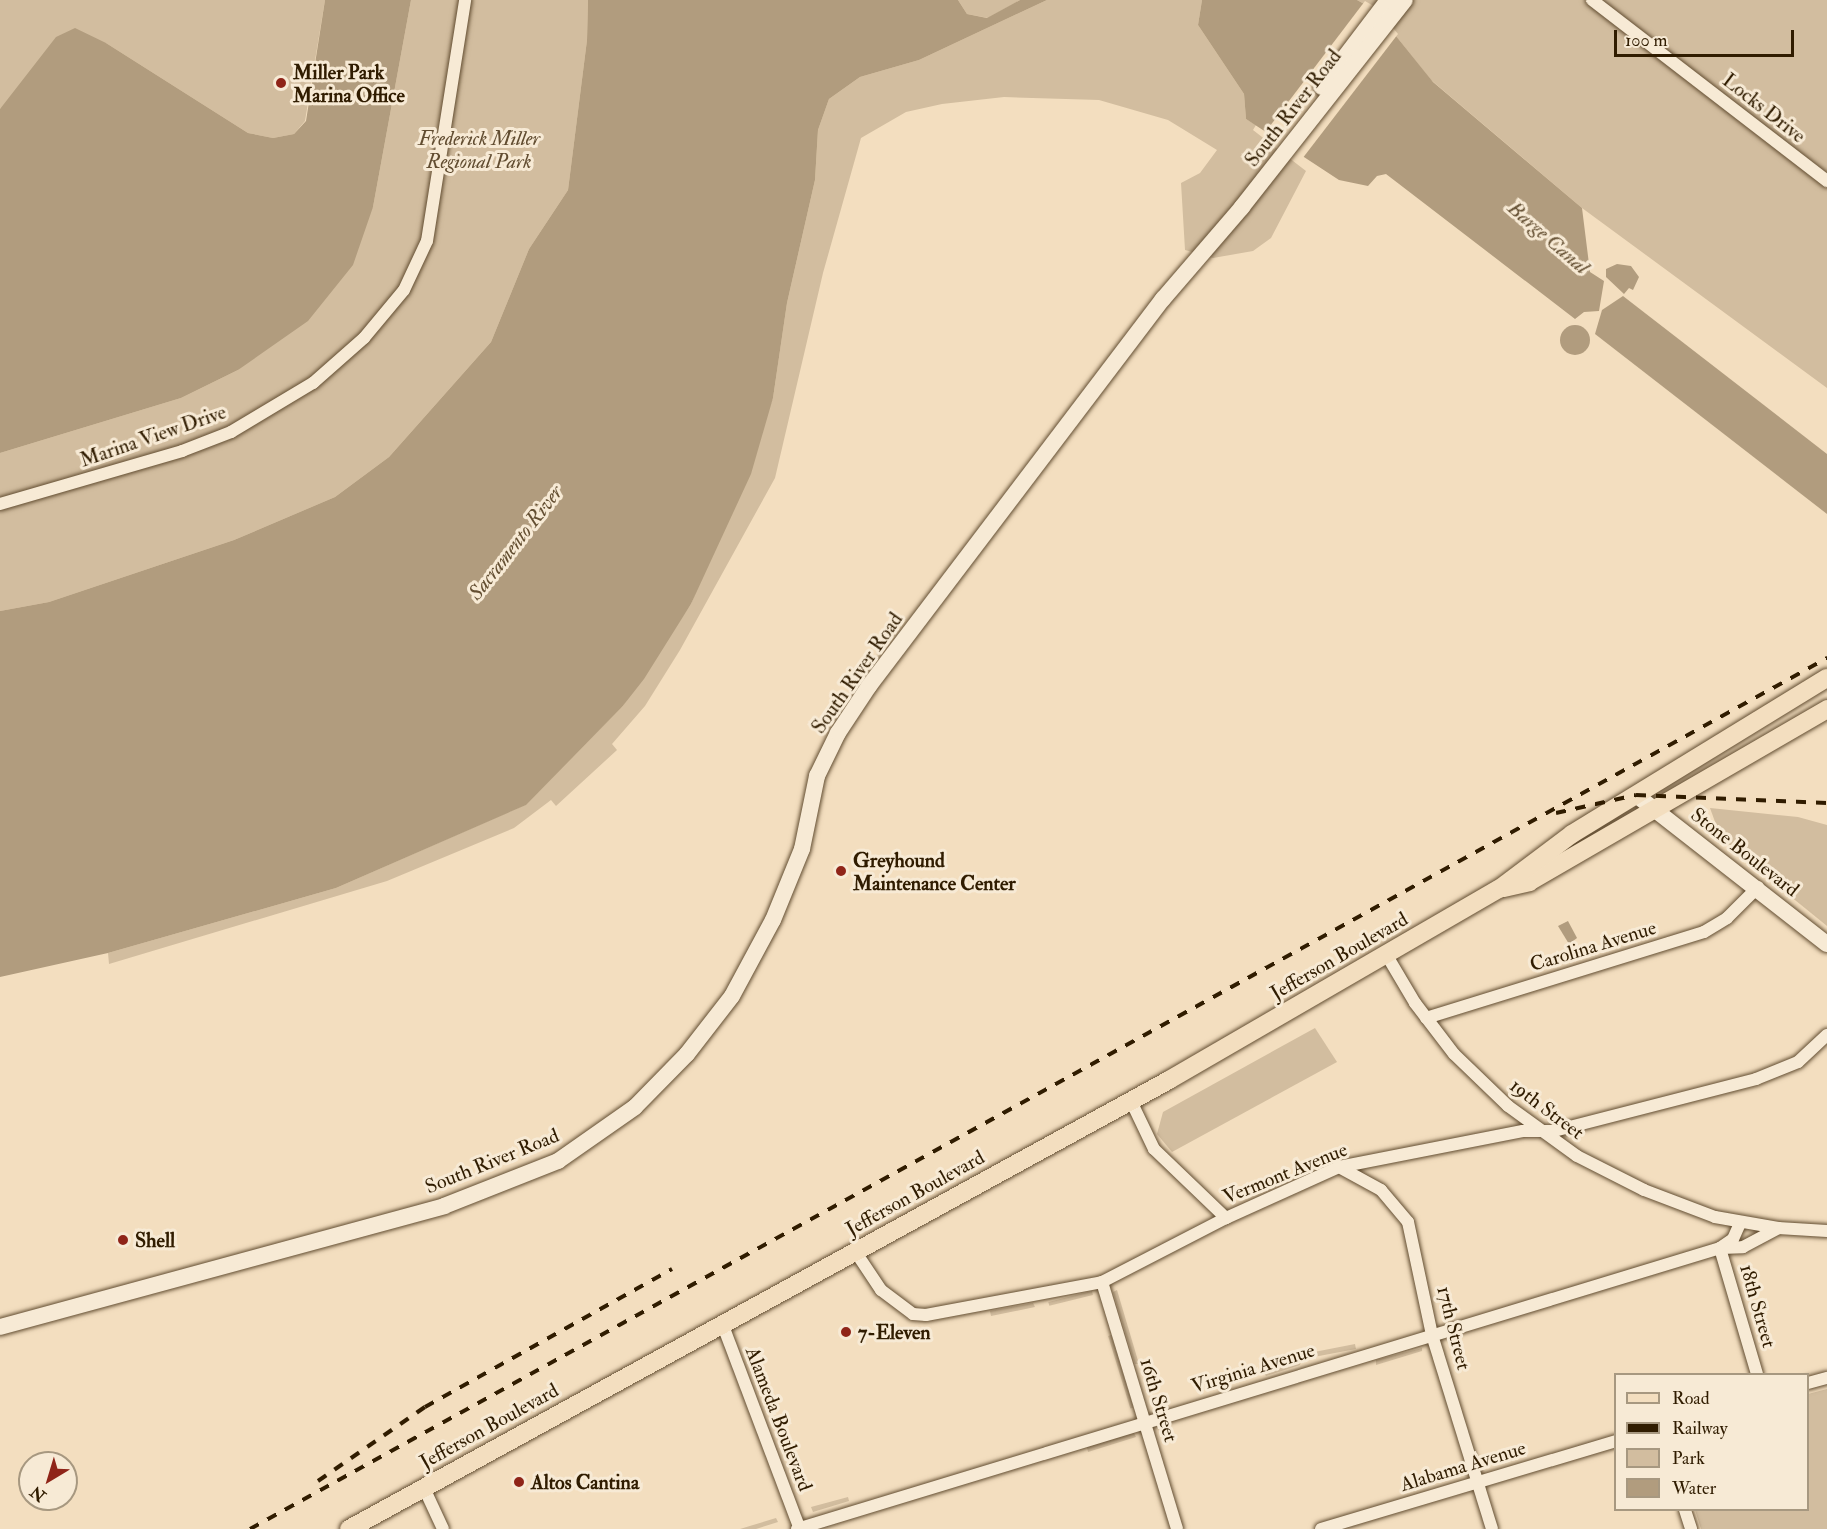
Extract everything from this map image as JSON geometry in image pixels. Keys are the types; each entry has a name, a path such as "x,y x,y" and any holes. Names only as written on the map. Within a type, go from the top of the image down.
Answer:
{"main road":[{"name":"Jefferson Boulevard","path":"349,1529 1131,1101 1499,889 1572,834 1827,678"},
{"name":"Jefferson Boulevard","path":"1499,889 1529,882 1827,709"}],"street":[{"name":"Marina View Drive","path":"0,504 182,451 231,432 313,383 364,338 404,290 427,241 465,0"},
{"name":"South River Road","path":"0,1327 444,1206 558,1161 634,1107 687,1054 732,996 773,920 802,849 818,776 838,733 1162,298 1211,241 1388,0"},
{"name":"South River Road","path":"1238,205 1405,0"},
{"name":"Locks Drive","path":"1592,0 1827,181"},
{"name":"Stone Boulevard","path":"1636,795 1758,887 1827,944"},
{"name":"Carolina Avenue","path":"1426,1018 1704,932 1727,918 1758,887"},
{"name":"19th Street","path":"1386,954 1426,1018 1472,1073 1538,1131 1594,1166 1644,1191 1740,1223"},
{"name":"Vermont Avenue","path":"855,1251 872,1280 898,1306 926,1316 1102,1282 1226,1218 1339,1167 1414,1149 1538,1131 1554,1131 1756,1078 1798,1062 1827,1035"},
{"path":"1131,1101 1154,1149 1226,1218"},
{"name":"17th Street","path":"1339,1167 1377,1187 1408,1221 1432,1335 1492,1529"},
{"path":"1720,1248 1733,1239 1740,1223 1827,1231"},
{"name":"Virginia Avenue","path":"799,1529 1146,1420 1720,1248 1743,1247 1778,1228"},
{"name":"18th Street","path":"1720,1248 1757,1373"},
{"name":"16th Street","path":"1102,1282 1178,1529"},
{"name":"Alameda Boulevard","path":"722,1323 799,1529"},
{"path":"1809,1383 1827,1377"},
{"name":"Alabama Avenue","path":"1321,1529 1614,1442"},
{"path":"424,1488 443,1529"},
{"path":"1686,1511 1691,1529"}],"green space":[{"path":"0,0 325,0 305,121 294,134 273,138 248,133 106,43 0,109"},
{"name":"Frederick Miller Regional Park","path":"411,0 588,0 587,40 568,190 529,249 491,342 389,457 335,497 234,540 49,602 0,611 0,453 181,398 238,370 373,207"},
{"path":"958,0 1020,0 988,18 967,14"},
{"path":"1047,0 1202,0 1198,25 1244,94 1246,119 1256,125 1253,130 1306,171 1271,238 1253,251 1213,258 1185,250 1181,183 1200,173 1217,150 1168,120 1099,100 1004,97 942,104 906,112 861,138 823,273 775,478 680,650 645,706 612,744 617,750 556,806 551,800 514,828 387,881 109,964 108,953 336,888 525,805 622,707 691,604 773,398 787,303 815,180 818,130 829,99 860,77 919,60"},
{"path":"1357,0 1827,0 1827,388 1582,208 1431,80 1375,10"},
{"path":"1710,808 1798,817 1827,825 1827,926 1722,841"},
{"path":"1315,1028 1337,1062 1172,1152 1157,1134 1163,1112"},
{"path":"1117,1290 1139,1364 1135,1364 1113,1292"},
{"path":"1092,1291 1093,1295 1049,1306 1048,1302"},
{"path":"1033,1303 1035,1307 991,1316 990,1311"},
{"path":"1111,1335 1133,1408 1130,1409 1108,1336"},
{"path":"1355,1344 1356,1349 1318,1356 1317,1351"},
{"path":"1422,1348 1422,1351 1376,1365 1376,1360"},
{"path":"1301,1360 1300,1365 1266,1376 1263,1372"},
{"path":"1827,1389 1827,1529 1701,1529 1695,1511 1809,1511 1809,1394"},
{"path":"1134,1433 1136,1437 1088,1452 1087,1447"},
{"path":"848,1497 849,1501 813,1512 811,1507"},
{"path":"776,1518 778,1522 756,1529 740,1529"}],"water":[{"path":"325,0 411,0 373,207 353,265 308,321 238,370 181,398 0,453 0,109 56,37 75,28 106,43 248,133 273,138 294,134 306,121"},
{"name":"Sacramento River","path":"588,0 958,0 967,14 987,18 1020,0 1047,0 919,60 860,77 829,99 818,130 815,180 787,303 773,398 751,474 691,604 644,679 622,707 526,805 336,888 108,953 0,977 0,611 49,602 234,540 335,497 389,457 491,342 529,249 568,190 587,40"},
{"name":"Barge Canal","path":"1202,0 1357,0 1375,10 1433,82 1582,208 1590,272 1604,281 1599,311 1584,312 1575,319 1386,174 1377,176 1368,186 1339,180 1246,119 1244,94 1198,25"},
{"path":"1617,264 1631,266 1639,277 1633,290 1629,288 1624,294 1606,277 1606,269"},
{"path":"1623,296 1827,454 1827,514 1595,334 1602,310"},
{"path":"1575,325 1586,329 1590,340 1586,351 1575,355 1564,351 1560,340 1564,329"},
{"path":"1568,921 1577,938 1569,944 1558,926"}],"pier":[{"path":"1365,1 1377,8 1398,34 1302,159 1264,134"}],"railway":[{"path":"250,1529 1827,658"},
{"path":"1556,813 1636,795 1827,803"},
{"path":"318,1481 425,1407 672,1269"}],"place":[{"name":"Miller Park Marina Office","path":"281,83"},
{"name":"Greyhound Maintenance Center","path":"841,871"},
{"name":"Shell","path":"123,1240"},
{"name":"7-Eleven","path":"846,1332"},
{"name":"Altos Cantina","path":"519,1482"}]}
